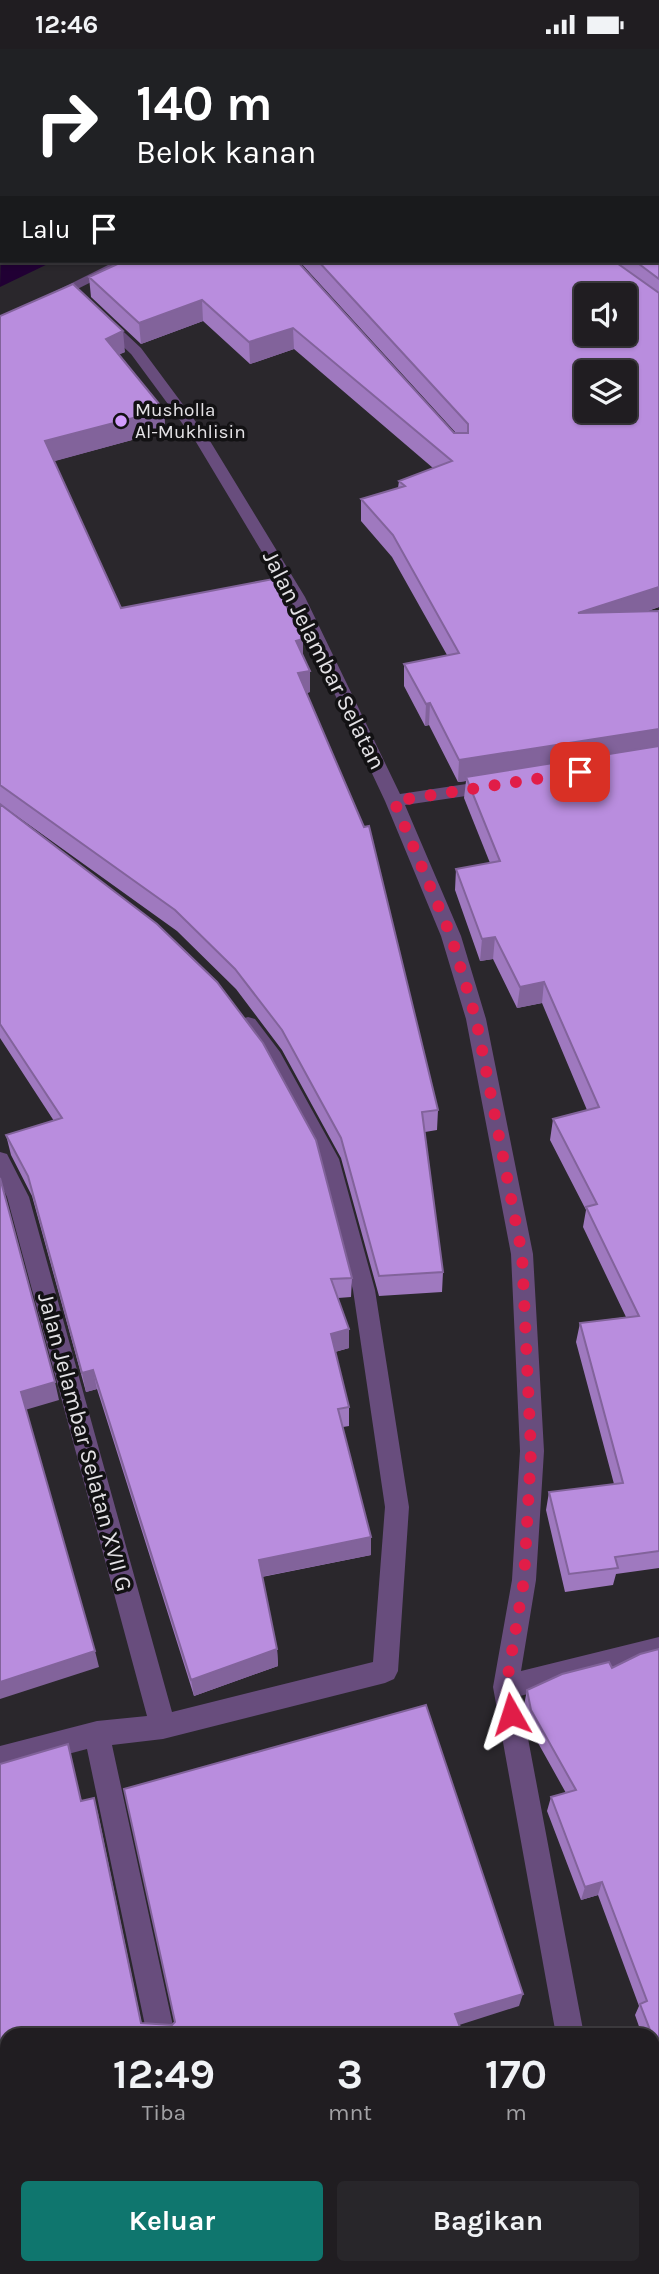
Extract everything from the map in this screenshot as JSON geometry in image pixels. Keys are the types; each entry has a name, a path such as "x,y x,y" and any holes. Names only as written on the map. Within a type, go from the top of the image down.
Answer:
{"street":[{"path":"0,324 122,263"},
{"name":"Jalan Jelambar Selatan","path":"70,289 136,351 203,440 297,597 394,801 451,936 476,1019 522,1254 531,1451 524,1580 506,1687 569,2028"},
{"path":"394,801 513,782"},
{"path":"0,1759 97,1734 163,1727 385,1671 397,1507 364,1290 329,1159 273,1057 235,1006"},
{"name":"Jalan Jelambar Selatan XVII G","path":"0,1160 18,1197 163,1727"},
{"path":"506,1687 659,1649"},
{"path":"97,1734 160,2028"}],"shaded area":[{"path":"1,263 50,263 0,287"}],"building":[{"path":"120,263 299,263 454,433 468,433 468,424 320,263 617,263 659,293 659,587 578,613 659,611 659,729 459,760 430,703 426,704 404,664 459,653 393,535 361,499 405,486 399,481 452,461 293,328 249,342 202,300 139,323 89,277"},
{"path":"638,263 659,263 659,279"},
{"path":"73,284 123,331 106,339 164,410 45,441 121,608 273,579 303,639 296,641 310,671 298,673 364,827 369,826 438,1110 422,1112 443,1272 379,1276 341,1138 282,1030 235,969 175,910 0,785 0,316"},
{"path":"659,746 659,1551 615,1557 618,1568 569,1574 549,1492 623,1483 580,1323 639,1316 586,1207 597,1204 553,1119 599,1107 544,982 520,987 495,937 482,939 456,869 500,861 466,777"},
{"path":"0,804 157,924 217,982 263,1043 316,1140 352,1278 331,1279 349,1329 331,1334 349,1407 338,1409 371,1537 259,1560 277,1649 191,1680 93,1370 82,1373 28,1176 6,1135 62,1118 0,1024"},
{"path":"0,1178 55,1382 21,1392 95,1651 0,1682"},
{"path":"659,1649 659,2028 649,2028 640,2004 647,2001 602,1882 585,1887 551,1797 576,1790 531,1710 527,1690 562,1674 609,1662 612,1668 640,1654"},
{"path":"426,1705 523,1994 455,2014 460,2028 0,2028 0,1764 68,1744 81,1801 94,1798 141,2023 172,2025 175,2022 124,1789"}],"place":[{"name":"Musholla Al-Mukhlisin","path":"121,421"}],"route":[{"path":"511,1714 506,1687 524,1580 531,1451 522,1254 476,1019 451,936 394,801 580,772"}]}
